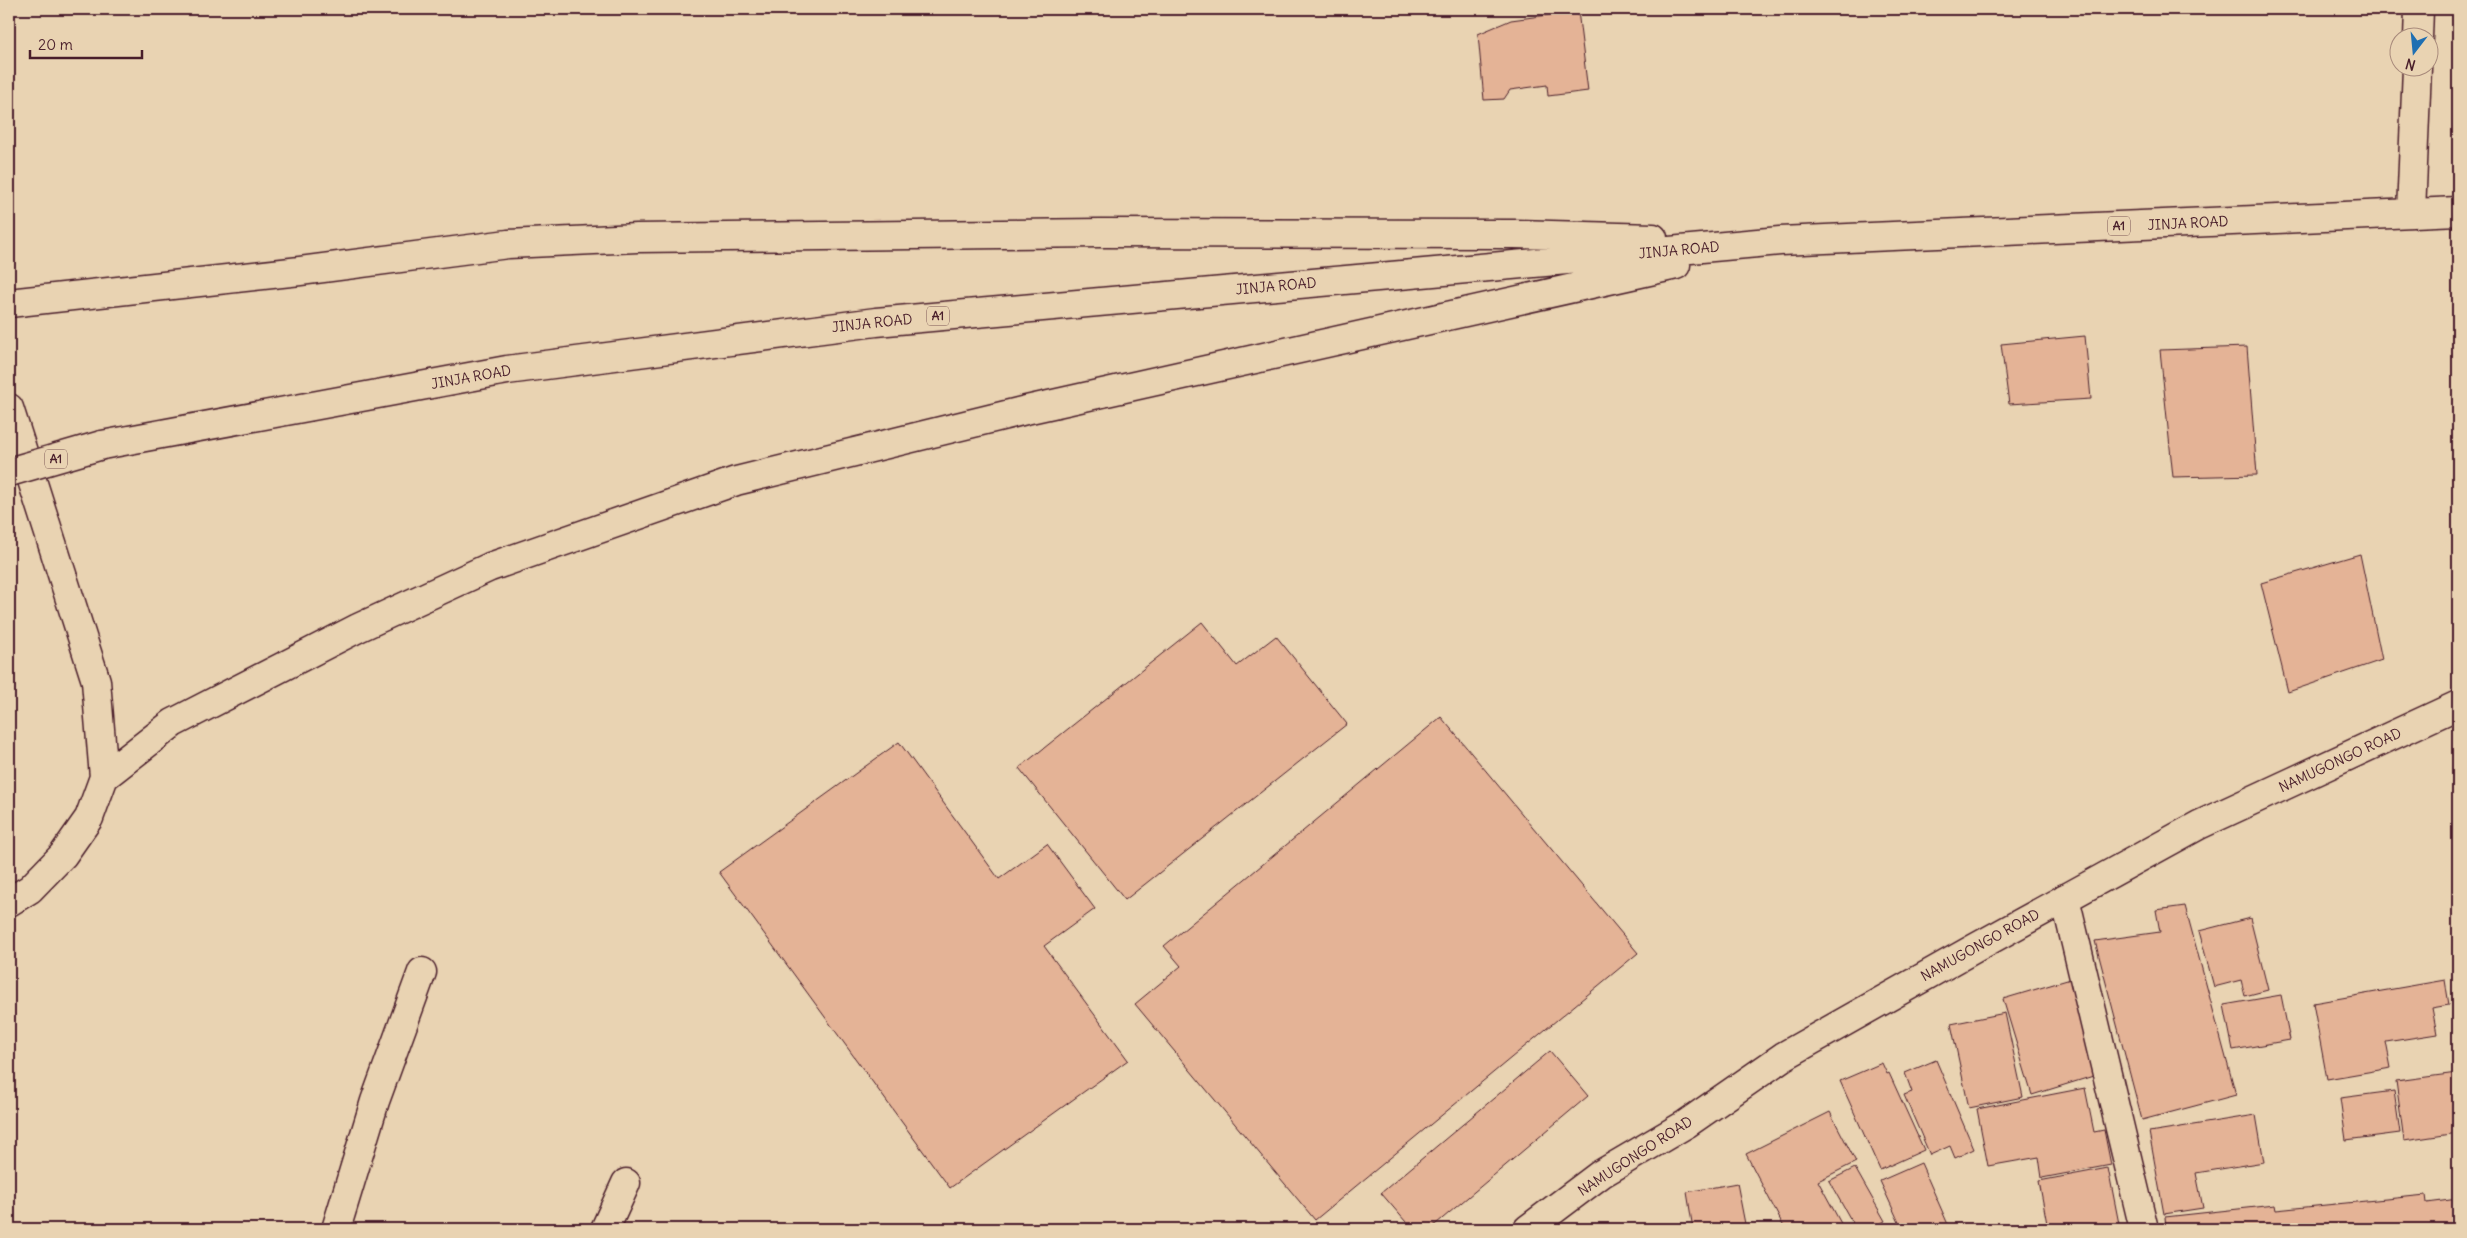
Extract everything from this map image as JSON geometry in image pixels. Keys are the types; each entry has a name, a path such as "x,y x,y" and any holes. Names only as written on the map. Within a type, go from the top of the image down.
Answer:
{"main road":[{"path":"2418,28 2419,9"},
{"path":"2411,212 2417,78"},
{"name":"JINJA ROAD","path":"9,472 102,445 507,370 876,322 1780,241 2458,211"},
{"path":"9,303 508,244 637,238 1092,233 1514,234 1780,241"},
{"path":"104,777 173,723 358,628 490,567 736,481 1026,410 1780,241"},
{"path":"9,408 96,681 104,777 89,818 63,855 19,896 9,921"},
{"name":"NAMUGONGO ROAD","path":"1528,1229 1601,1174 1686,1124 1784,1056 2199,825 2458,705"},
{"path":"2065,898 2144,1229"},
{"path":"336,1229 375,1101 422,972"},
{"path":"605,1229 626,1183"}],"building":[{"path":"1578,11 1588,91 1548,96 1547,85 1510,90 1504,99 1484,100 1478,34 1511,20"},
{"path":"2085,336 2091,399 2009,404 2001,344"},
{"path":"2247,347 2257,475 2173,477 2160,350"},
{"path":"2360,554 2382,660 2288,692 2261,583"},
{"path":"1202,622 1237,666 1276,636 1347,724 1125,900 1019,768"},
{"path":"1441,717 1638,953 1315,1220 1135,1004 1181,966 1164,946"},
{"path":"899,742 999,879 1047,844 1095,909 1044,946 1128,1060 950,1188 719,872"},
{"path":"2185,906 2236,1095 2142,1120 2095,941 2160,932 2156,910"},
{"path":"2250,918 2268,990 2245,996 2241,980 2214,987 2199,931"},
{"path":"2074,978 2103,1073 2032,1095 2003,999"},
{"path":"2445,980 2449,1005 2432,1008 2437,1034 2386,1042 2391,1068 2327,1079 2313,1003"},
{"path":"2281,995 2290,1040 2233,1050 2224,1005"},
{"path":"2005,1013 2023,1097 1969,1108 1951,1024"},
{"path":"1550,1051 1588,1096 1430,1229 1412,1229 1381,1193"},
{"path":"1936,1060 1974,1149 1955,1158 1950,1146 1930,1155 1904,1095 1912,1092 1905,1073"},
{"path":"1882,1063 1887,1074 1889,1073 1924,1150 1880,1170 1840,1081"},
{"path":"2457,1073 2458,1133 2404,1141 2396,1081"},
{"path":"2085,1088 2094,1132 2104,1130 2111,1165 2042,1178 2039,1157 1988,1166 1977,1109"},
{"path":"2394,1091 2400,1133 2346,1140 2340,1098"},
{"path":"1830,1112 1856,1162 1818,1181 1844,1229 1785,1229 1746,1154"},
{"path":"2256,1115 2264,1162 2196,1173 2203,1208 2164,1214 2149,1132"},
{"path":"1921,1163 1950,1229 1902,1229 1880,1181"},
{"path":"1855,1168 1885,1221 1870,1229 1856,1229 1829,1181"},
{"path":"2108,1168 2120,1229 2048,1229 2039,1181"},
{"path":"1737,1183 1746,1229 1693,1229 1687,1192"},
{"path":"2426,1195 2427,1203 2458,1199 2458,1229 2166,1229 2165,1217 2275,1205 2276,1210"}]}
